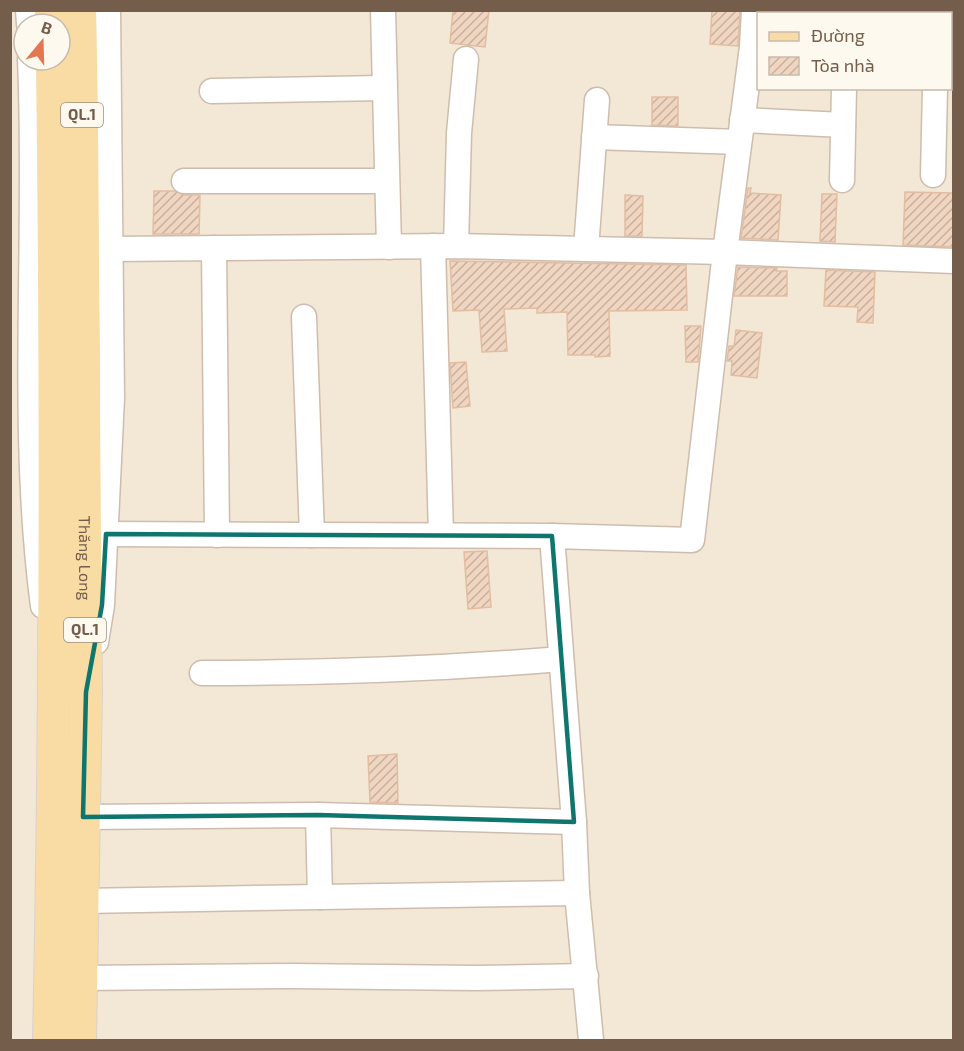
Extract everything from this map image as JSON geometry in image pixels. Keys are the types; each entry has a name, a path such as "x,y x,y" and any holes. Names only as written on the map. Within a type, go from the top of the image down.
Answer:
{"main road":[{"name":"QL.1","path":"68,221 80,10"},
{"path":"53,72 68,221"},
{"name":"Thăng Long","path":"49,1041 54,691 68,221"},
{"name":"Thăng Long","path":"68,221 86,692 80,1041"}],"street":[{"path":"86,692 102,605 112,398 108,10"},
{"path":"383,10 389,247"},
{"path":"106,534 552,536 692,540 725,252 752,47 754,10"},
{"path":"441,535 444,246 466,59"},
{"path":"21,72 33,150 30,318 31,469 37,559 54,691"},
{"path":"212,91 384,88"},
{"path":"842,180 844,90"},
{"path":"586,249 597,100"},
{"path":"933,175 941,103"},
{"path":"594,137 843,125"},
{"path":"184,181 386,181"},
{"path":"111,249 444,246 725,252 954,261"},
{"path":"214,249 217,535"},
{"path":"304,317 312,535"},
{"path":"552,536 574,822 577,893 591,1041"},
{"path":"202,673 289,673 502,664 561,659"},
{"path":"83,817 318,814 574,822"},
{"path":"318,814 320,897"},
{"path":"82,901 577,893"},
{"path":"81,978 586,976"}],"highlighted area":[{"path":"106,534 552,536 574,822 318,815 83,817 86,692 102,605"}],"shaded area":[{"path":"10,11 953,11 953,1040 11,1040"}],"building":[{"path":"453,10 489,10 485,47 450,43"},
{"path":"712,10 740,10 738,46 710,44"},
{"path":"652,97 678,97 678,126 652,125"},
{"path":"748,188 751,188 750,193 781,195 778,240 741,238"},
{"path":"154,191 175,191 184,195 200,195 199,234 153,234"},
{"path":"905,192 954,193 954,247 903,245"},
{"path":"822,194 837,194 835,242 820,241"},
{"path":"625,195 643,196 642,236 625,236"},
{"path":"450,261 686,265 687,310 609,311 610,356 595,357 595,355 568,355 567,312 537,313 537,308 504,309 507,351 482,352 479,310 453,311"},
{"path":"738,267 777,268 776,271 787,271 787,296 734,296"},
{"path":"826,270 875,272 873,323 857,322 858,307 824,306"},
{"path":"685,326 701,326 698,362 686,362"},
{"path":"736,330 762,333 757,378 731,375 732,361 727,361 729,346 734,346"},
{"path":"466,362 470,406 453,408 450,363"},
{"path":"487,551 491,607 468,609 464,552"},
{"path":"397,754 398,803 370,802 368,756"}]}
